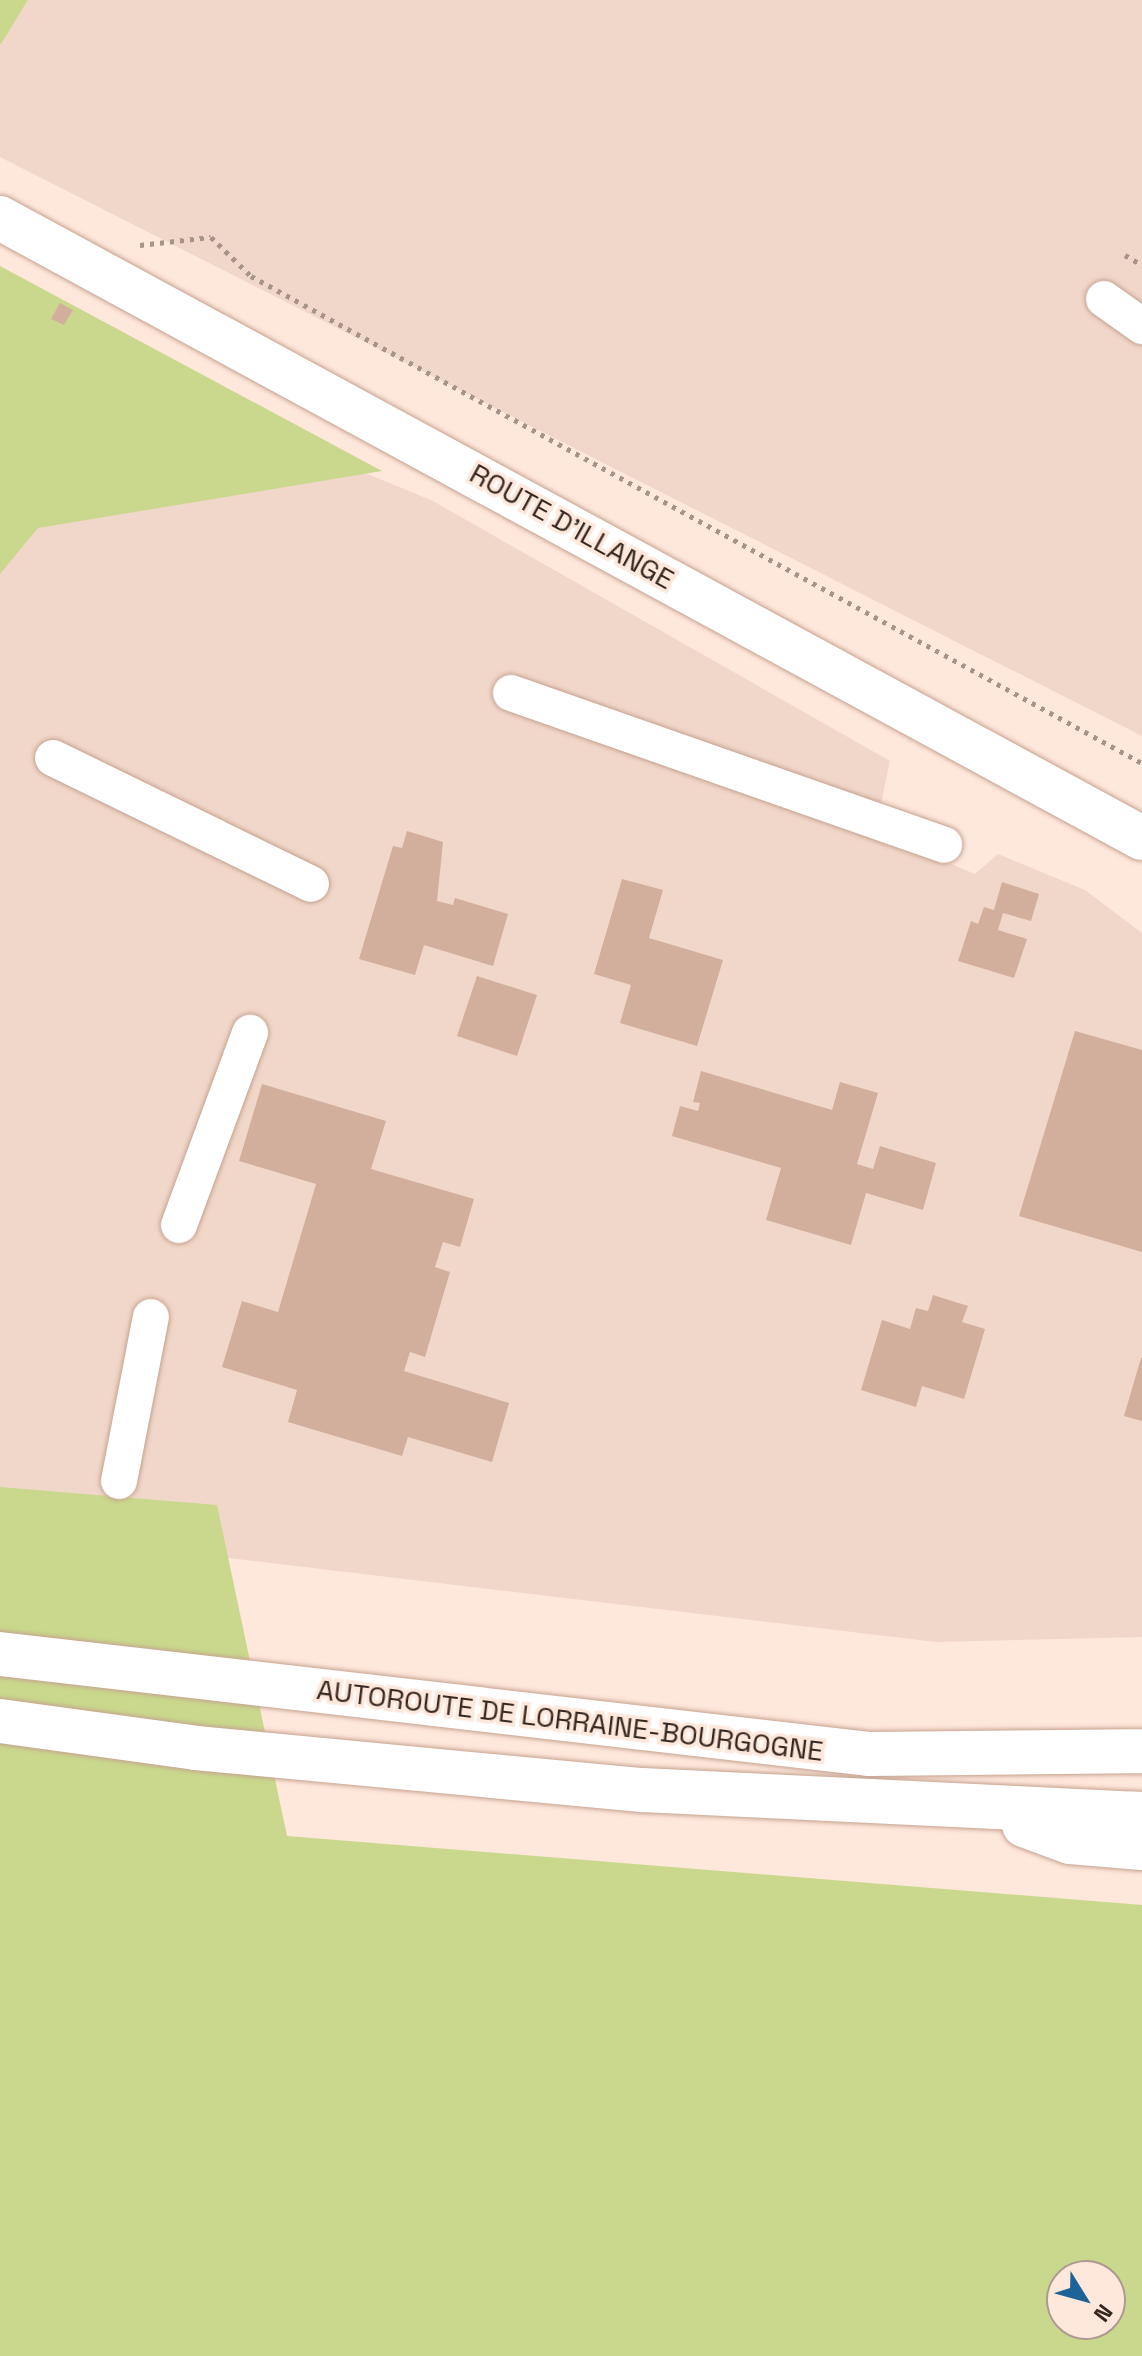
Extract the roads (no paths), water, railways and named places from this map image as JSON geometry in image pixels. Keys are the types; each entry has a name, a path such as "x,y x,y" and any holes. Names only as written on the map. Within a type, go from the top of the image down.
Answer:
{"main road":[{"name":"ROUTE D'ILLANGE","path":"0,218 1142,838"},
{"name":"AUTOROUTE DE LORRAINE-BOURGOGNE","path":"0,1654 870,1754 1142,1751"},
{"name":"AUTOROUTE DE LORRAINE-BOURGOGNE","path":"0,1721 461,1775 980,1810 1142,1814"},
{"path":"980,1810 1070,1842 1142,1848"}],"lane":[{"path":"1104,299 1142,326"},
{"path":"511,693 944,845"},
{"path":"53,758 311,884"},
{"path":"179,1225 250,1033"},
{"path":"119,1481 151,1317"}]}
